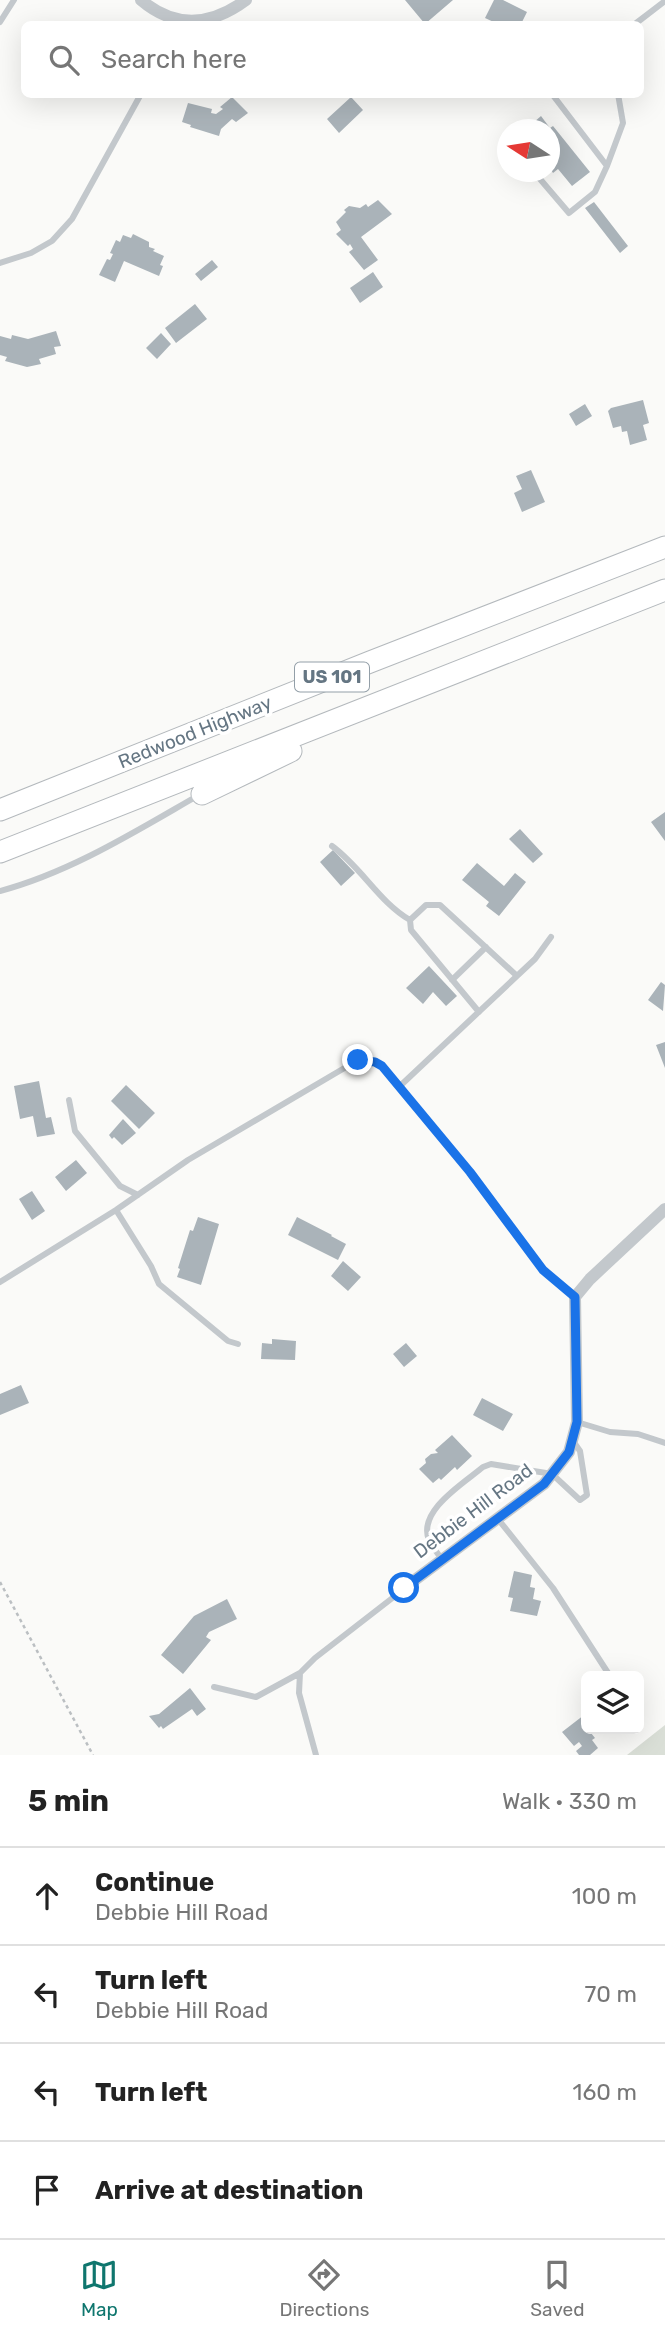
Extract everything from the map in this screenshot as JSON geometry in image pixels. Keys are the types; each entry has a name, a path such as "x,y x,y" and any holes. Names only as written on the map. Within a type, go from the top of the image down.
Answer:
{"highway":[{"name":"Redwood Highway","path":"0,810 665,547"},
{"name":"Redwood Highway","path":"0,852 665,590"},
{"path":"202,794 478,663"}],"street":[{"path":"141,0 175,21"},
{"path":"198,21 233,10 246,0"},
{"path":"575,1297 590,1279 665,1209"},
{"name":"Debbie Hill Road","path":"404,1588 544,1484 569,1452 577,1422 575,1297"}],"lane":[{"path":"0,22 14,0"},
{"path":"639,21 665,1"},
{"path":"0,263 31,253 52,241 72,219 139,98"},
{"path":"555,98 607,166"},
{"path":"543,182 569,213 594,192 607,166 622,123 619,98"},
{"path":"0,891 55,872 85,858 202,794"},
{"path":"332,846 350,859 394,911 410,920"},
{"path":"410,920 426,905 440,905 517,976"},
{"path":"410,920 411,930 479,1012"},
{"path":"400,1086 535,959 551,937"},
{"path":"452,980 486,947"},
{"path":"0,1282 116,1210 188,1160 358,1060 375,1062 382,1066 470,1172 543,1270 575,1297"},
{"path":"69,1100 75,1131 120,1186 138,1195"},
{"path":"116,1210 151,1266 159,1284 228,1341 238,1344"},
{"path":"577,1422 610,1432 638,1434 665,1443"},
{"path":"442,1560 429,1539 427,1530 430,1517 435,1507 483,1467 491,1464 552,1474 580,1500 587,1495 580,1451 572,1440"},
{"path":"498,1518 553,1588 607,1671"},
{"path":"214,1688 256,1697 300,1673 315,1658 404,1588"},
{"path":"300,1673 299,1693 316,1755"}],"path":[{"path":"0,1582 93,1755"}],"shaded area":[{"path":"665,1725 665,1755 627,1755"}],"building":[{"path":"405,0 453,0 428,21 422,21"},
{"path":"494,0 503,0 527,12 522,21 492,21 485,18"},
{"path":"233,98 248,113 236,122 232,119 221,129 219,136 182,122 188,103 212,109 211,113 216,114 223,109 220,107"},
{"path":"350,98 363,110 339,133 327,119"},
{"path":"560,135 590,172 572,186 560,171"},
{"path":"378,200 392,214 361,237 378,260 364,270 349,252 353,249 350,244 348,246 336,234 341,230 336,222 349,206 360,208 366,204 368,207"},
{"path":"594,202 628,246 620,253 585,208"},
{"path":"133,234 149,242 149,247 155,249 153,251 164,256 159,276 124,261 115,282 99,275 107,259 110,260 113,254 110,253 116,240 120,242 123,235 131,238"},
{"path":"212,260 218,267 201,281 195,274"},
{"path":"373,272 383,287 360,303 350,288"},
{"path":"195,304 207,319 176,343 165,328"},
{"path":"56,331 61,346 54,347 56,354 39,359 41,364 27,367 5,361 7,357 0,355 0,336 11,339 12,335 28,339"},
{"path":"161,333 171,344 157,359 146,348"},
{"path":"643,400 649,423 643,425 647,440 630,445 627,431 622,432 621,426 613,428 608,411"},
{"path":"585,404 592,416 576,426 569,414"},
{"path":"531,470 545,502 522,512 514,493 522,489 516,476"},
{"path":"665,812 665,841 651,822"},
{"path":"520,829 543,854 533,863 509,839"},
{"path":"333,850 355,873 341,886 320,862"},
{"path":"477,863 504,886 515,873 526,882 499,916 486,906 489,902 462,880"},
{"path":"429,966 457,996 446,1006 433,992 423,1004 406,988"},
{"path":"661,982 665,985 663,1011 648,1000"},
{"path":"665,1042 665,1068 656,1045"},
{"path":"39,1081 46,1118 51,1117 55,1134 37,1137 33,1116 20,1119 14,1086"},
{"path":"126,1085 155,1113 139,1129 111,1101"},
{"path":"123,1119 136,1133 122,1145 109,1135"},
{"path":"76,1160 87,1173 66,1191 55,1177"},
{"path":"32,1191 45,1211 32,1220 19,1199"},
{"path":"198,1217 219,1224 201,1285 177,1277 190,1230 193,1231"},
{"path":"297,1217 346,1244 338,1260 288,1235"},
{"path":"343,1261 361,1277 348,1291 331,1276"},
{"path":"272,1339 296,1341 295,1360 261,1359 262,1343 272,1344"},
{"path":"406,1343 417,1356 404,1367 393,1354"},
{"path":"21,1385 29,1403 0,1415 0,1394"},
{"path":"482,1398 513,1414 503,1431 473,1415"},
{"path":"452,1435 472,1456 457,1470 455,1467 441,1480 439,1478 433,1483 419,1469 426,1463 425,1459 438,1453 435,1450"},
{"path":"514,1571 532,1575 530,1587 535,1588 533,1599 541,1601 537,1616 510,1611 513,1598 508,1597"},
{"path":"227,1599 237,1619 209,1632 206,1637 211,1640 183,1674 161,1655 194,1616"},
{"path":"190,1688 206,1709 197,1716 192,1709 163,1729 161,1726 159,1728 149,1716 159,1714"},
{"path":"581,1717 581,1734 592,1734 595,1738 592,1740 598,1748 590,1755 579,1755 576,1751 582,1746 579,1742 574,1746 562,1732"}],"route":[{"path":"358,1060 375,1062 382,1066 470,1172 543,1270 575,1297 577,1422 569,1452 544,1484 404,1588"}]}
